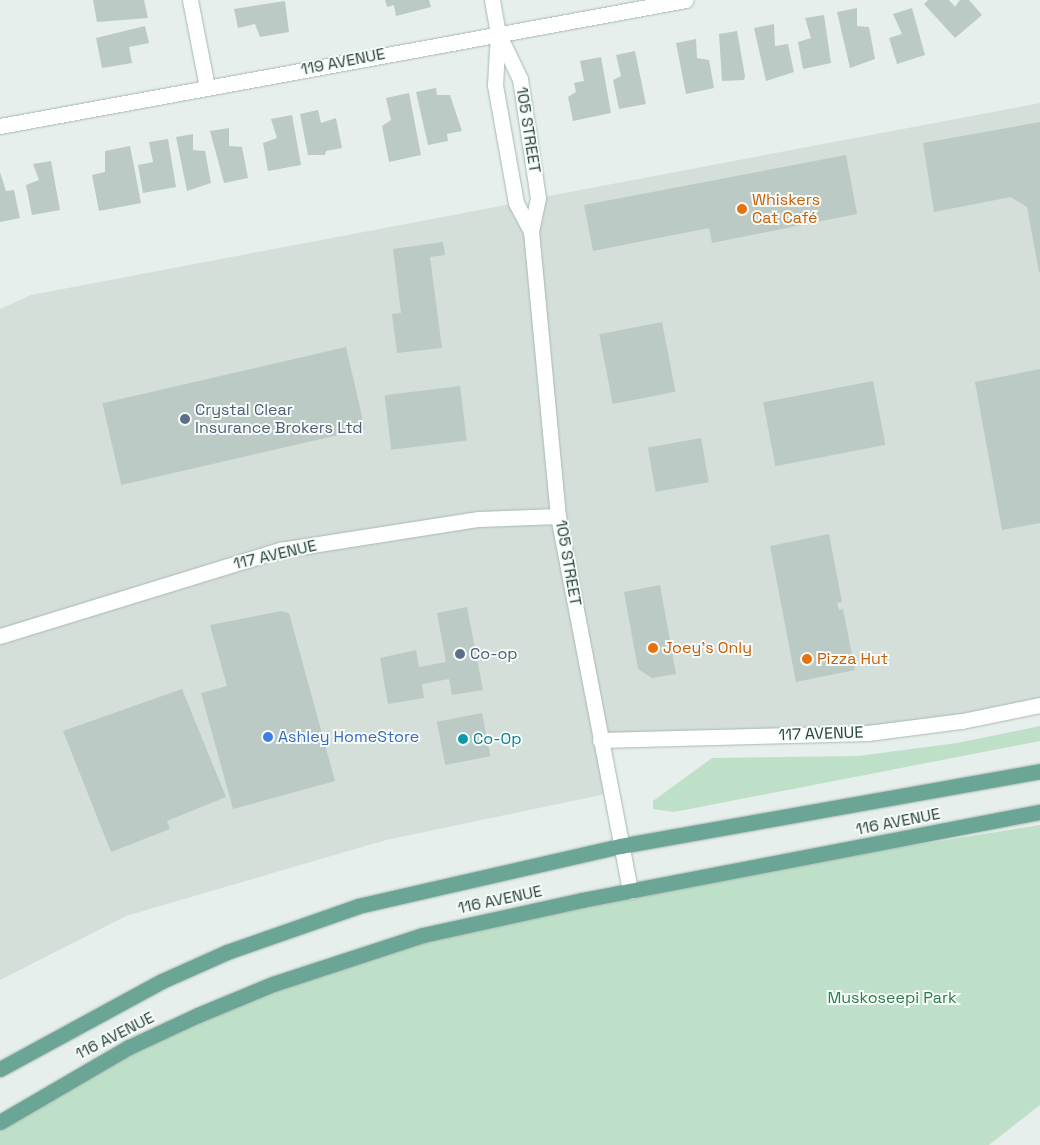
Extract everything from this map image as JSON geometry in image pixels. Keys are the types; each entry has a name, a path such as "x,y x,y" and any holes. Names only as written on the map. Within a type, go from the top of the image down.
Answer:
{"main road":[{"name":"116 AVENUE","path":"0,1069 162,981 298,926 419,890 620,846 1040,771"},
{"name":"116 AVENUE","path":"0,1122 129,1047 273,984 423,935 630,891 1040,812"}],"street":[{"path":"190,0 207,87"},
{"name":"105 STREET","path":"492,0 498,33 495,84 516,203 531,231"},
{"name":"119 AVENUE","path":"0,126 498,33 686,0"},
{"name":"105 STREET","path":"498,33 520,79 538,198 531,231 558,516 630,891"},
{"name":"117 AVENUE","path":"0,636 280,550 479,519 558,516"},
{"name":"117 AVENUE","path":"600,740 868,733 962,721 1040,705"}],"shaded area":[{"path":"1040,103 1040,705 962,721 601,740 611,793 386,840 126,916 0,980 0,309 31,295 516,203 531,230 538,198"}],"green space":[{"path":"1040,726 1040,741 674,812 653,809 653,801 712,758 858,756 957,743"},
{"name":"Muskoseepi Park","path":"1040,825 1040,1105 989,1145 0,1145 0,1122 129,1047 348,958 630,891"}],"building":[{"path":"93,0 144,0 148,18 97,22"},
{"path":"385,0 429,0 431,7 396,16 394,5 387,7"},
{"path":"928,0 949,0 955,7 960,0 969,0 982,15 955,38 924,4"},
{"path":"285,1 289,32 260,37 255,24 238,28 234,9"},
{"path":"857,8 857,26 869,27 875,59 850,68 837,12"},
{"path":"912,8 925,55 897,64 889,38 902,34 893,14"},
{"path":"824,15 831,63 803,69 798,42 811,38 805,18"},
{"path":"774,24 775,46 788,44 794,72 766,81 754,28"},
{"path":"145,26 149,43 129,47 132,63 102,68 96,38"},
{"path":"737,31 745,76 744,80 722,81 719,34"},
{"path":"696,39 697,58 709,60 714,88 686,94 676,43"},
{"path":"635,51 646,104 619,109 613,80 621,76 616,55"},
{"path":"601,57 611,113 573,121 568,97 576,92 574,83 584,81 580,61"},
{"path":"436,88 437,95 450,95 462,131 447,134 448,141 428,145 416,92"},
{"path":"409,93 421,155 389,162 382,126 391,120 386,98"},
{"path":"318,110 321,123 336,118 342,148 326,151 325,155 308,155 300,114"},
{"path":"292,115 301,165 268,171 263,143 277,138 271,119"},
{"path":"1040,122 1039,272 1027,207 1011,197 934,212 923,143"},
{"path":"229,128 229,146 242,147 248,178 224,183 210,131"},
{"path":"193,134 193,150 205,151 211,183 187,191 176,137"},
{"path":"168,139 176,187 143,193 138,165 153,162 149,142"},
{"path":"130,146 141,203 99,211 92,175 105,172 105,151"},
{"path":"846,155 857,214 712,243 709,228 593,251 584,205"},
{"path":"51,161 60,210 32,215 26,185 39,180 33,164"},
{"path":"0,172 6,191 14,190 20,218 0,222"},
{"path":"443,242 445,255 430,257 442,348 397,353 392,314 401,313 393,249"},
{"path":"662,322 676,392 613,404 599,334"},
{"path":"346,347 365,429 121,485 102,403"},
{"path":"1040,369 1040,523 1002,530 975,382"},
{"path":"873,381 885,445 775,466 763,402"},
{"path":"460,386 467,441 391,450 385,395"},
{"path":"701,438 709,482 656,492 648,447"},
{"path":"829,534 842,602 837,603 839,610 843,609 855,670 796,682 770,546"},
{"name":"Joey's Only","path":"660,585 676,674 652,678 638,669 624,592"},
{"name":"Co-op","path":"467,607 483,690 452,695 449,679 422,684 424,698 388,704 380,658 416,650 419,667 446,662 437,613"},
{"name":"Ashley HomeStore","path":"281,611 289,613 335,781 233,809 201,693 227,686 210,625"},
{"path":"182,689 226,797 167,821 170,829 111,852 63,731"},
{"name":"Co-Op","path":"482,713 490,756 445,765 437,722"}],"place":[{"name":"Whiskers Cat Café","path":"742,209"},
{"name":"Crystal Clear Insurance Brokers Ltd","path":"185,419"},
{"name":"Joey's Only","path":"653,648"},
{"name":"Co-op","path":"460,654"},
{"name":"Pizza Hut","path":"807,659"},
{"name":"Ashley HomeStore","path":"268,737"},
{"name":"Co-Op","path":"463,739"}]}
